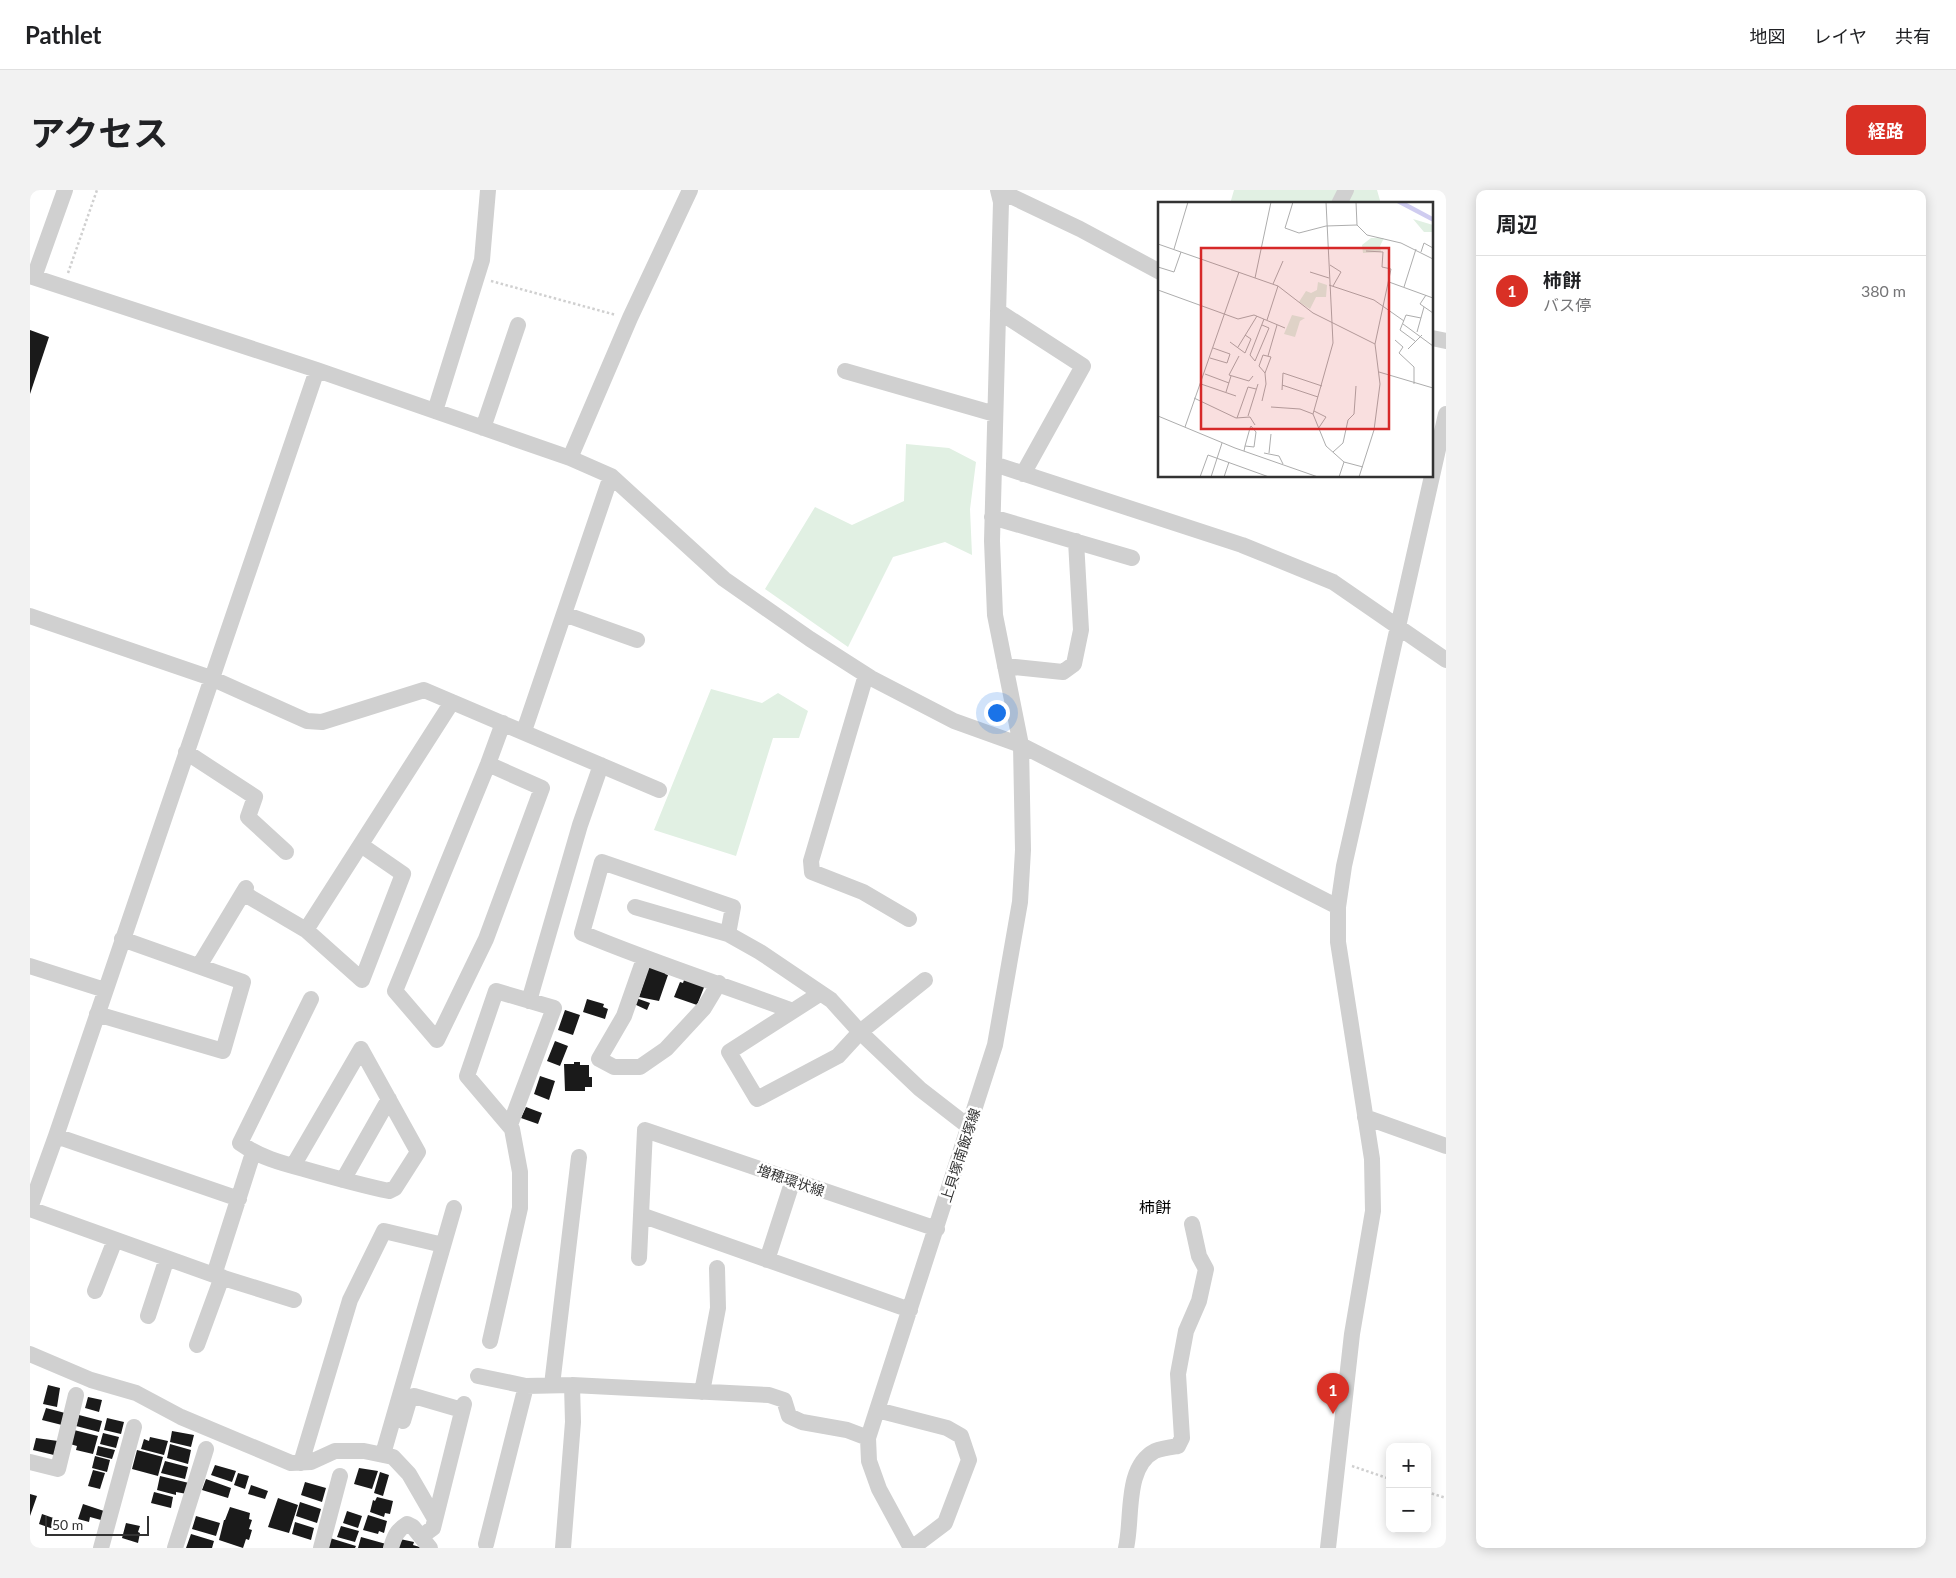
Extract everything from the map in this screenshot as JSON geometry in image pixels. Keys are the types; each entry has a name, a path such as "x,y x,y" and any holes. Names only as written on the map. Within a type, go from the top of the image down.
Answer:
{"street":[{"path":"65,190 32,276 317,370 570,458 611,476 724,579 810,639 866,675 954,722 1021,745 1338,907"},
{"path":"435,411 478,277 482,260 488,190"},
{"path":"570,458 630,318 690,190"},
{"path":"998,190 1080,228 1158,271"},
{"name":"上貝塚南飯塚線","path":"912,1548 878,1488 869,1461 868,1438 995,1046 1020,902 1023,850 1021,745 995,614 992,517 1001,202 998,190"},
{"path":"1340,202 1346,190"},
{"path":"998,311 1083,366 1023,474"},
{"path":"483,428 518,325"},
{"path":"294,1300 114,1240 30,1208 317,370"},
{"path":"844,371 995,414"},
{"path":"1328,1548 1352,1334 1373,1211 1372,1159 1338,942 1338,907 1344,866 1443,446 1446,414"},
{"path":"994,464 1242,545 1333,582 1446,660"},
{"path":"524,731 611,476"},
{"path":"992,517 1132,558"},
{"path":"1005,666 1063,672 1074,664 1081,630 1076,542"},
{"path":"564,614 637,640"},
{"path":"30,616 211,678 306,722 322,722 424,690 660,790"},
{"path":"866,675 811,861 812,872 863,892 908,919"},
{"path":"306,930 452,702"},
{"path":"488,764 542,788 486,939 437,1040 395,992 503,723"},
{"path":"186,752 255,797 248,817 286,852"},
{"path":"529,1001 580,825 601,765"},
{"path":"199,966 245,891 306,930 362,980 403,874 361,844"},
{"path":"728,934 733,907 602,862 582,933 644,959 719,983 793,1011"},
{"path":"635,906 728,934 760,952 831,1000 860,1032 920,1089 969,1127"},
{"path":"97,1014 223,1051 243,982 122,939"},
{"path":"644,959 624,1016 599,1059 614,1068 640,1067 666,1049 704,1008 719,983"},
{"path":"30,966 105,990"},
{"path":"821,993 730,1052 757,1099 838,1056 860,1032 925,980"},
{"path":"490,1341 520,1208 520,1172 512,1129 467,1076 496,991 554,1008 510,1125"},
{"path":"293,1166 361,1049 418,1152 395,1188 389,1191 293,1166 253,1153 240,1143 311,999"},
{"path":"343,1180 389,1099"},
{"path":"1365,1117 1446,1146"},
{"name":"増穂環状線","path":"641,1215 645,1130 936,1229"},
{"path":"56,1136 239,1199"},
{"path":"197,1345 253,1153"},
{"path":"552,1386 579,1156"},
{"path":"767,1260 793,1180"},
{"path":"388,1456 454,1208"},
{"path":"639,1258 641,1215 910,1310"},
{"path":"1126,1548 1134,1480 1141,1464 1155,1452 1178,1446 1182,1438 1178,1374 1186,1331 1199,1301 1206,1269 1199,1256 1192,1224"},
{"path":"301,1463 350,1300 384,1231 443,1245"},
{"path":"95,1291 114,1240"},
{"path":"148,1316 167,1258"},
{"path":"702,1392 718,1308 718,1268"},
{"path":"30,1354 91,1380 136,1393 181,1417 291,1463 311,1462 335,1451 364,1451 388,1456 409,1474 430,1533"},
{"path":"478,1376 526,1386 572,1386 770,1395 784,1400 789,1416 802,1422 847,1430 868,1438"},
{"path":"486,1544 526,1386"},
{"path":"563,1548 573,1422 572,1386"},
{"path":"30,1462 58,1470 76,1395"},
{"path":"388,1456 409,1401 414,1396 463,1407 430,1533"},
{"path":"877,1410 947,1428 960,1436 969,1460 945,1523 912,1548"},
{"path":"101,1548 134,1427"},
{"path":"175,1548 206,1449"},
{"path":"321,1548 340,1476"},
{"path":"391,1548 400,1528 407,1524 430,1533"}],"path":[{"path":"64,287 97,190"},
{"path":"478,277 630,318"},
{"path":"1337,1461 1386,1478"},
{"path":"1431,1493 1446,1498"}],"green space":[{"path":"1234,190 1377,190 1380,202 1231,202"},
{"path":"906,444 949,448 976,462 970,509 972,555 945,542 893,557 848,647 765,589 815,507 852,525 904,501"},
{"path":"711,689 762,703 778,693 808,711 799,738 773,738 736,856 654,830"}],"building":[{"path":"30,330 49,337 30,394"},
{"path":"649,966 666,971 665,974 668,975 659,1001 639,997"},
{"path":"684,980 705,985 697,1005 674,997 680,982 683,983"},
{"path":"636,998 650,1003 647,1010 634,1004"},
{"path":"587,999 604,1004 603,1007 608,1009 605,1019 583,1012"},
{"path":"565,1010 580,1015 573,1035 558,1030"},
{"path":"555,1041 568,1046 560,1066 547,1061"},
{"path":"574,1062 580,1062 580,1065 589,1065 589,1077 592,1077 592,1087 585,1087 585,1091 565,1091 564,1064 574,1064"},
{"path":"540,1076 555,1081 549,1100 534,1094"},
{"path":"526,1107 542,1113 538,1124 521,1118"},
{"path":"48,1385 60,1388 57,1407 43,1404"},
{"path":"88,1397 102,1400 99,1412 85,1408"},
{"path":"46,1408 65,1413 62,1425 42,1420"},
{"path":"79,1415 102,1421 99,1432 76,1426"},
{"path":"107,1418 124,1422 121,1434 104,1430"},
{"path":"74,1430 98,1436 93,1454 76,1450 77,1446 70,1444"},
{"path":"172,1431 194,1435 191,1447 170,1442"},
{"path":"103,1433 119,1437 116,1448 100,1444"},
{"path":"150,1437 168,1441 164,1455 141,1449 144,1439 149,1441"},
{"path":"36,1438 58,1441 54,1455 33,1450"},
{"path":"170,1444 191,1450 188,1464 167,1458"},
{"path":"98,1446 115,1450 112,1459 96,1455"},
{"path":"137,1450 163,1457 158,1476 132,1469"},
{"path":"95,1456 110,1460 107,1472 92,1468"},
{"path":"165,1461 188,1467 185,1479 161,1473"},
{"path":"215,1465 236,1471 232,1482 211,1475"},
{"path":"359,1468 378,1471 372,1489 354,1484"},
{"path":"93,1470 105,1473 100,1489 88,1486"},
{"path":"380,1472 389,1475 383,1496 374,1493"},
{"path":"238,1473 249,1476 245,1489 234,1485"},
{"path":"160,1476 189,1483 187,1494 176,1492 176,1495 157,1490"},
{"path":"206,1479 231,1488 228,1498 202,1490"},
{"path":"305,1482 326,1488 322,1502 301,1495"},
{"path":"251,1485 268,1491 265,1499 248,1494"},
{"path":"154,1492 173,1497 171,1508 151,1503"},
{"path":"30,1494 37,1496 30,1516"},
{"path":"377,1497 393,1501 390,1514 385,1513 384,1517 370,1512 373,1500 375,1501"},
{"path":"278,1498 298,1505 289,1533 268,1527"},
{"path":"300,1502 321,1509 317,1523 296,1516"},
{"path":"83,1504 104,1511 101,1520 90,1517 89,1522 78,1519"},
{"path":"230,1507 250,1513 249,1519 252,1520 249,1529 252,1530 249,1540 246,1539 243,1548 219,1540 224,1520"},
{"path":"347,1511 362,1516 358,1528 343,1523"},
{"path":"42,1514 59,1520 56,1530 39,1524"},
{"path":"368,1515 387,1521 384,1533 379,1531 378,1534 363,1530"},
{"path":"196,1516 220,1523 216,1536 192,1529"},
{"path":"295,1522 314,1528 311,1540 292,1534"},
{"path":"126,1523 140,1526 138,1543 122,1538"},
{"path":"341,1526 359,1531 355,1542 337,1537"},
{"path":"191,1534 214,1541 212,1548 186,1548"},
{"path":"361,1537 386,1544 385,1548 358,1548"},
{"path":"330,1538 356,1546 355,1548 327,1548"},
{"path":"400,1539 414,1542 413,1545 423,1548 398,1548"}],"place":[{"name":"柿餅","path":"1333,1414"}],"district":[{"name":"柿餅","path":"1155,1206"}]}
